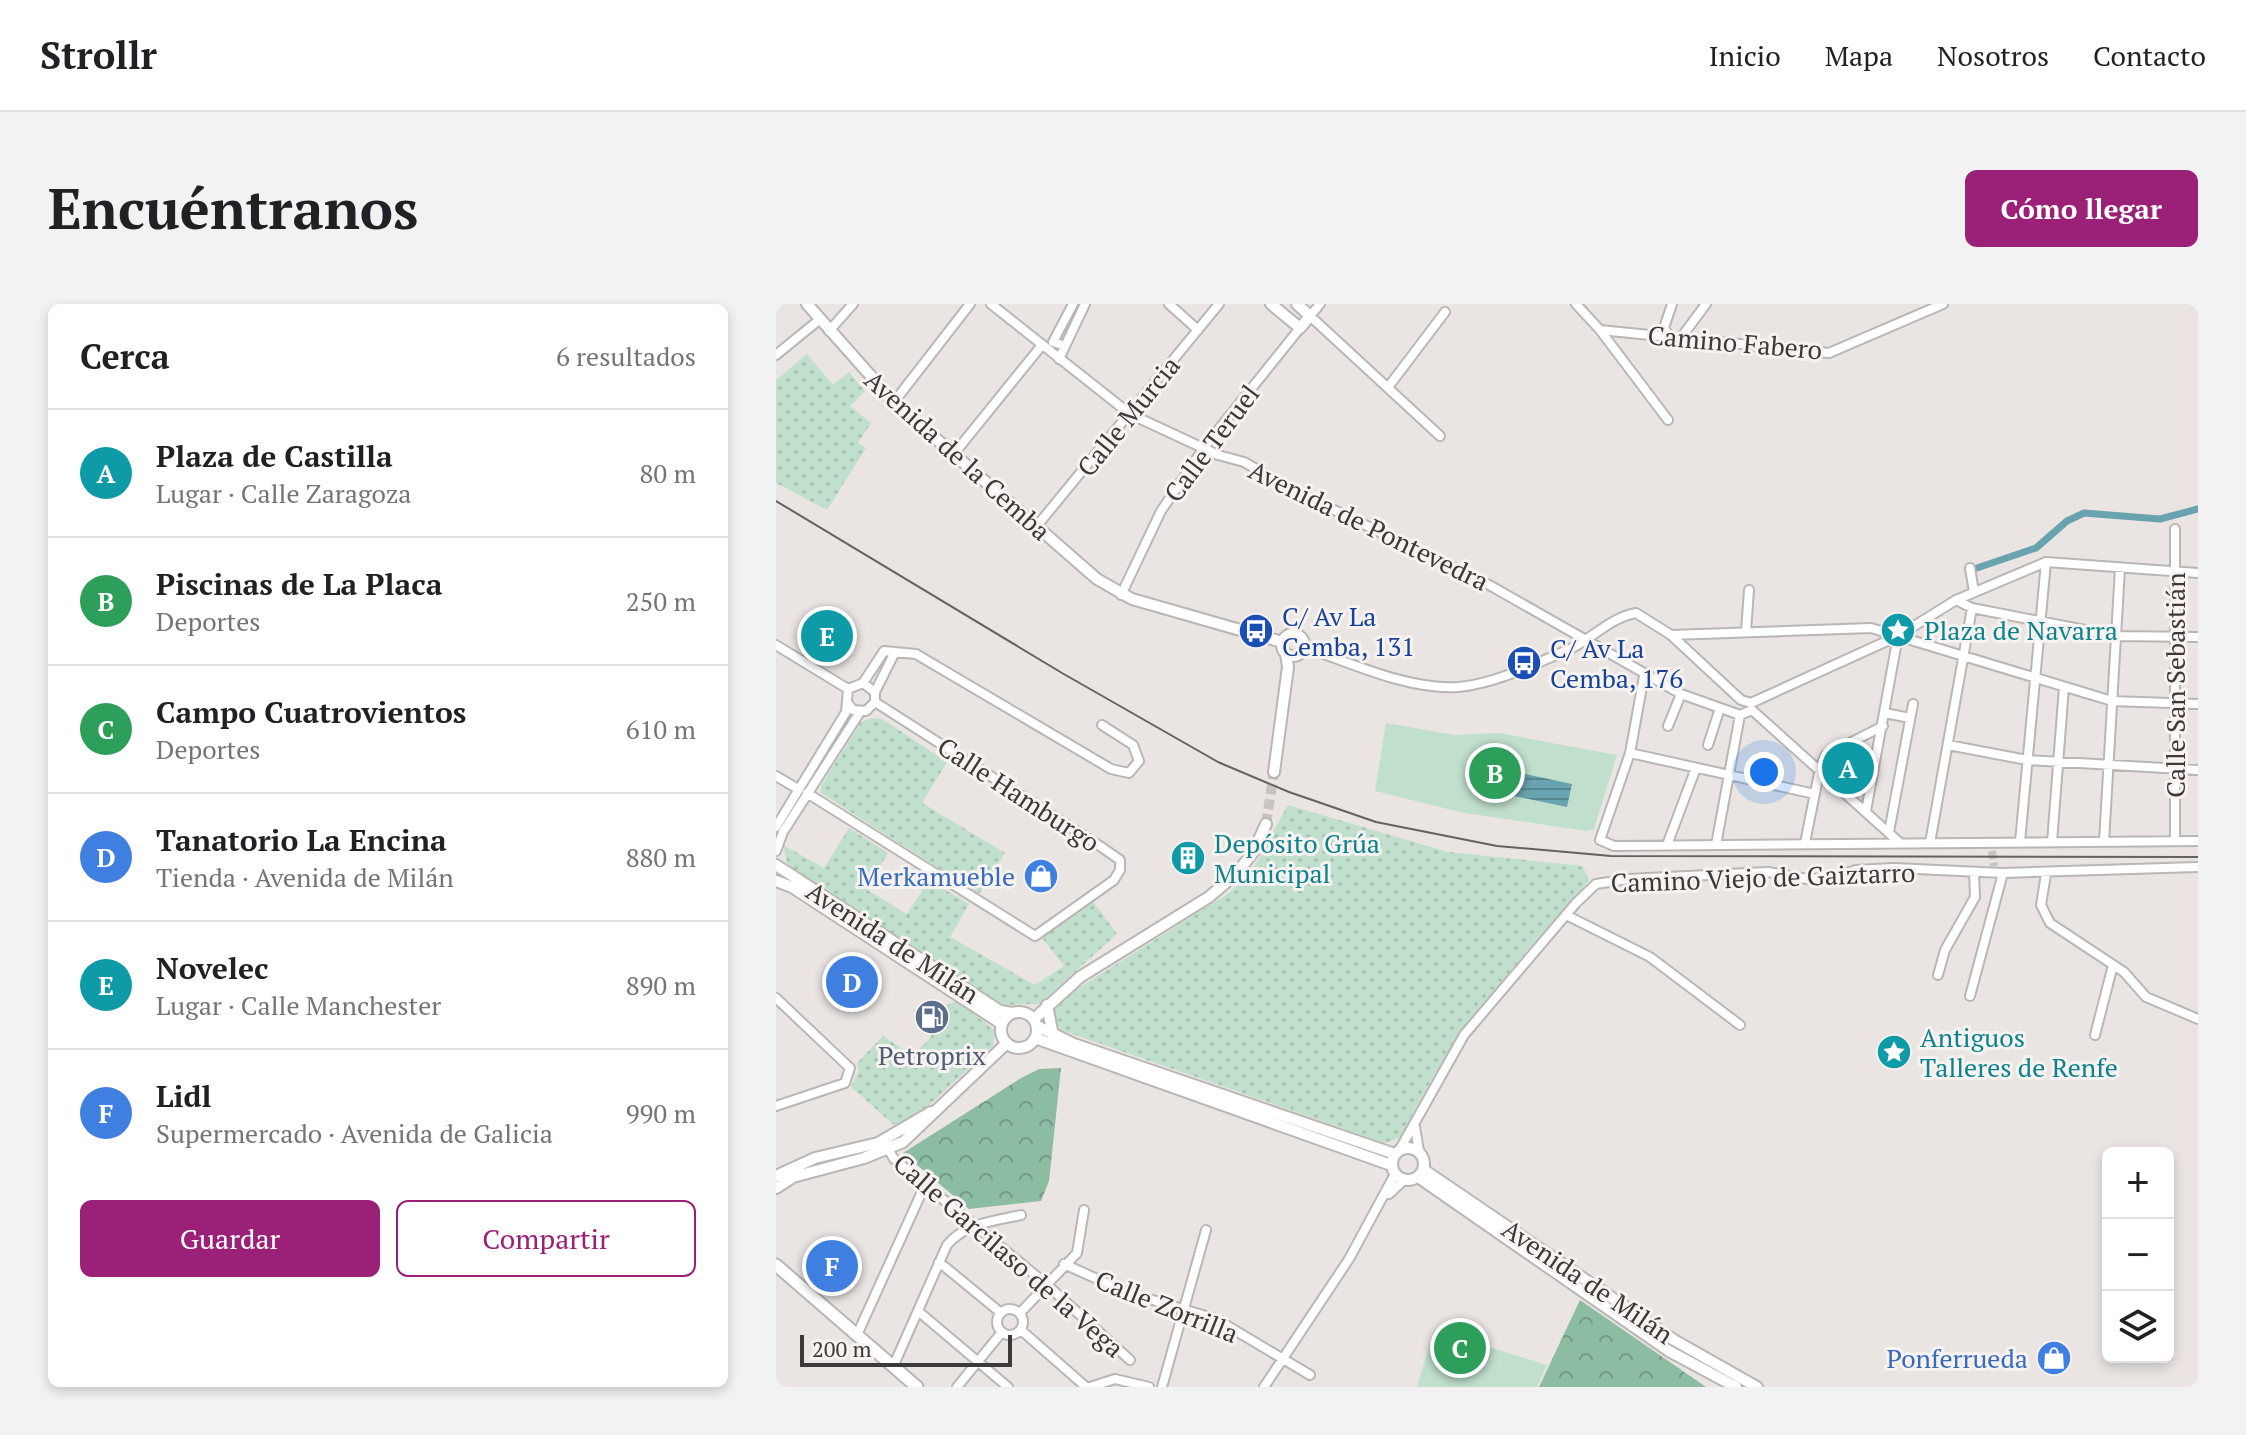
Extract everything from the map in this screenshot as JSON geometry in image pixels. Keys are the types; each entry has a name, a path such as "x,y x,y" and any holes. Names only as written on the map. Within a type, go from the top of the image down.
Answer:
{"main road":[{"path":"776,1265 917,1387"}],"street":[{"name":"Avenida de la Cemba","path":"807,304 894,402 1036,527 1121,595"},
{"path":"829,331 853,304"},
{"path":"894,402 970,304"},
{"name":"Avenida de Pontevedra","path":"991,304 1130,414 1203,449 1244,462 1297,492 1491,586 1590,640 1644,676 1681,694 1738,713"},
{"path":"1065,346 1053,342 1073,304"},
{"path":"1059,359 1085,304"},
{"path":"1169,304 1198,330"},
{"name":"Calle Murcia","path":"1036,527 1219,304"},
{"path":"1271,304 1300,328"},
{"path":"1297,304 1440,436"},
{"name":"Calle Teruel","path":"1121,595 1161,511 1203,449 1320,304"},
{"path":"1576,304 1600,330 1668,420"},
{"path":"1670,337 1664,328 1672,304"},
{"path":"1680,339 1706,304"},
{"name":"Camino Fabero","path":"1600,330 1829,353 1943,304"},
{"path":"1389,386 1445,312"},
{"path":"776,355 819,320"},
{"path":"953,455 1042,345"},
{"name":"Calle San Sebastián","path":"2175,529 2175,841"},
{"path":"1738,713 1898,636 1956,600 2046,562 2198,573"},
{"path":"2020,842 2046,562"},
{"path":"1970,568 1974,592"},
{"path":"2104,842 2120,568"},
{"path":"1746,631 1749,590"},
{"path":"1121,595 1282,642 1296,652 1424,685 1458,687 1494,679 1590,640 1620,615 1636,613 1671,635 1901,843"},
{"path":"1956,600 1972,608 2116,636 2198,637"},
{"path":"1930,843 1972,608"},
{"path":"1671,635 1871,628 2112,701 2198,704"},
{"path":"1274,772 1288,667 1296,652 1298,635 1288,635 1282,642"},
{"path":"1866,811 1898,636"},
{"path":"776,645 848,689"},
{"path":"848,689 863,683 884,651 924,659 1111,769 1129,773 1139,761 1133,745 1102,725"},
{"path":"776,851 783,832 860,712 871,708 895,652"},
{"path":"1644,676 1630,753 1600,840 1614,846 1930,843 1992,847 2020,842 2198,841"},
{"path":"863,683 875,697"},
{"path":"2052,842 2064,687"},
{"path":"776,827 846,712 848,689"},
{"path":"1668,726 1681,694"},
{"name":"Calle Hamburgo","path":"807,793 1035,936 1114,880 1120,870 1120,860 875,697"},
{"path":"1716,845 1741,700"},
{"path":"847,702 860,712"},
{"path":"1889,832 1913,704"},
{"path":"1708,745 1720,708"},
{"path":"1885,713 1910,718"},
{"path":"1805,843 1820,768 1826,755 1883,726"},
{"path":"1948,745 2027,760 2198,770"},
{"path":"1630,753 1815,794"},
{"path":"1667,845 1696,768"},
{"path":"776,776 798,789"},
{"path":"1007,1043 1020,1048 1047,1005 1080,977 1209,897 1237,873 1254,851 1266,824"},
{"name":"Avenida de Milán","path":"776,864 1000,1011 1013,1013"},
{"name":"Camino Viejo de Gaiztarro","path":"1398,1151 1415,1126 1464,1035 1596,884 1628,879 1768,872 1831,878 1856,870 1894,868 2046,874 2093,868 2198,867"},
{"path":"1970,996 1997,871"},
{"path":"1938,975 1945,950 1975,897 1974,872"},
{"path":"2046,874 2041,905 2050,923 2113,965 2146,997 2198,1019"},
{"name":"Avenida de Milán","path":"776,881 792,887 1002,1024"},
{"path":"1566,915 1650,957 1740,1025"},
{"path":"2095,1035 2113,965"},
{"path":"776,998 850,1068 845,1083 776,1106"},
{"path":"1047,1005 1053,1036"},
{"path":"1007,1043 1002,1024 1013,1013 1023,1012 1035,1028 1053,1036 1398,1151 1419,1151"},
{"path":"1035,1028 1397,1173 1421,1173 1424,1158 1419,1151 1415,1126"},
{"path":"776,1188 798,1175 888,1149 924,1125 1007,1043"},
{"path":"776,1176 815,1158 878,1143 940,1108"},
{"name":"Calle Garcilaso de la Vega","path":"888,1149 894,1159 1046,1284 1130,1360"},
{"path":"1264,1387 1385,1197 1397,1173 1398,1151"},
{"name":"Avenida de Milán","path":"1421,1173 1669,1351 1736,1387"},
{"name":"Avenida de Milán","path":"1421,1173 1674,1340 1757,1387"},
{"path":"857,1335 925,1185"},
{"path":"1020,1313 1077,1253 1084,1210"},
{"path":"893,1367 939,1262 954,1236 974,1226 1021,1215"},
{"path":"1162,1387 1206,1230"},
{"path":"939,1262 1001,1313"},
{"name":"Calle Zorrilla","path":"1064,1264 1126,1292 1216,1319 1310,1375"},
{"path":"1014,1310 1020,1313 1024,1320 1021,1330 1011,1335 1002,1332 997,1322 1001,1313 1014,1310"},
{"path":"918,1311 1008,1387"},
{"path":"1021,1330 1088,1387 1115,1379 1149,1387"},
{"path":"957,1387 1002,1332"}],"green space":[{"path":"807,354 833,385 849,372 865,391 850,406 871,423 858,443 866,448 827,510 776,483 776,380"},
{"path":"872,718 882,719 947,762 922,803 1005,853 979,894 821,793 821,786 861,722"},
{"path":"1386,723 1455,735 1499,733 1617,755 1594,829 1587,831 1464,813 1375,791"},
{"path":"1288,805 1448,852 1583,866 1589,881 1485,1002 1440,1067 1401,1137 1385,1143 1061,1030 1054,1021 1055,1009 1077,989 1226,895 1249,876"},
{"path":"849,828 888,853 866,889 907,914 929,880 969,904 950,937 1035,985 1064,966 1042,938 1092,900 1117,934 1039,1004 1001,1005 802,877 787,863 783,845 824,868"},
{"path":"956,1001 995,1030 993,1046 916,1117 895,1126 851,1087 859,1071 857,1063 883,1036 912,1055 927,1042 945,1016 941,1008"},
{"path":"1061,1068 1049,1181 1041,1201 969,1209 903,1153 1021,1078 1039,1069"},
{"path":"1580,1300 1706,1387 1539,1387"},
{"path":"1434,1330 1547,1365 1537,1387 1417,1387"}],"water":[{"path":"1520,773 1572,784 1567,807 1514,796"}],"waterway":[{"path":"1977,568 2036,548 2067,521 2084,513 2160,519 2198,509"}],"tunnel":[{"path":"1266,824 1274,772"},
{"path":"1992,851 1994,866"}],"railway":[{"path":"776,501 1062,673 1218,762 1289,792 1376,822 1497,846 1611,856 2198,857"}],"place":[{"name":"Plaza de Navarra","path":"1898,630"},
{"name":"C/ Av La Cemba, 131","path":"1256,631"},
{"name":"Novelec","path":"827,636"},
{"name":"C/ Av La Cemba, 176","path":"1524,663"},
{"name":"Plaza de Castilla","path":"1848,768"},
{"name":"Piscinas de La Placa","path":"1495,773"},
{"name":"Depósito Grúa Municipal","path":"1188,858"},
{"name":"Merkamueble","path":"1041,876"},
{"name":"Tanatorio La Encina","path":"852,982"},
{"name":"Petroprix","path":"932,1017"},
{"name":"Antiguos Talleres de Renfe","path":"1894,1052"},
{"name":"Lidl","path":"832,1266"},
{"name":"Campo Cuatrovientos","path":"1460,1348"},
{"name":"Ponferrueda","path":"2054,1358"}]}
